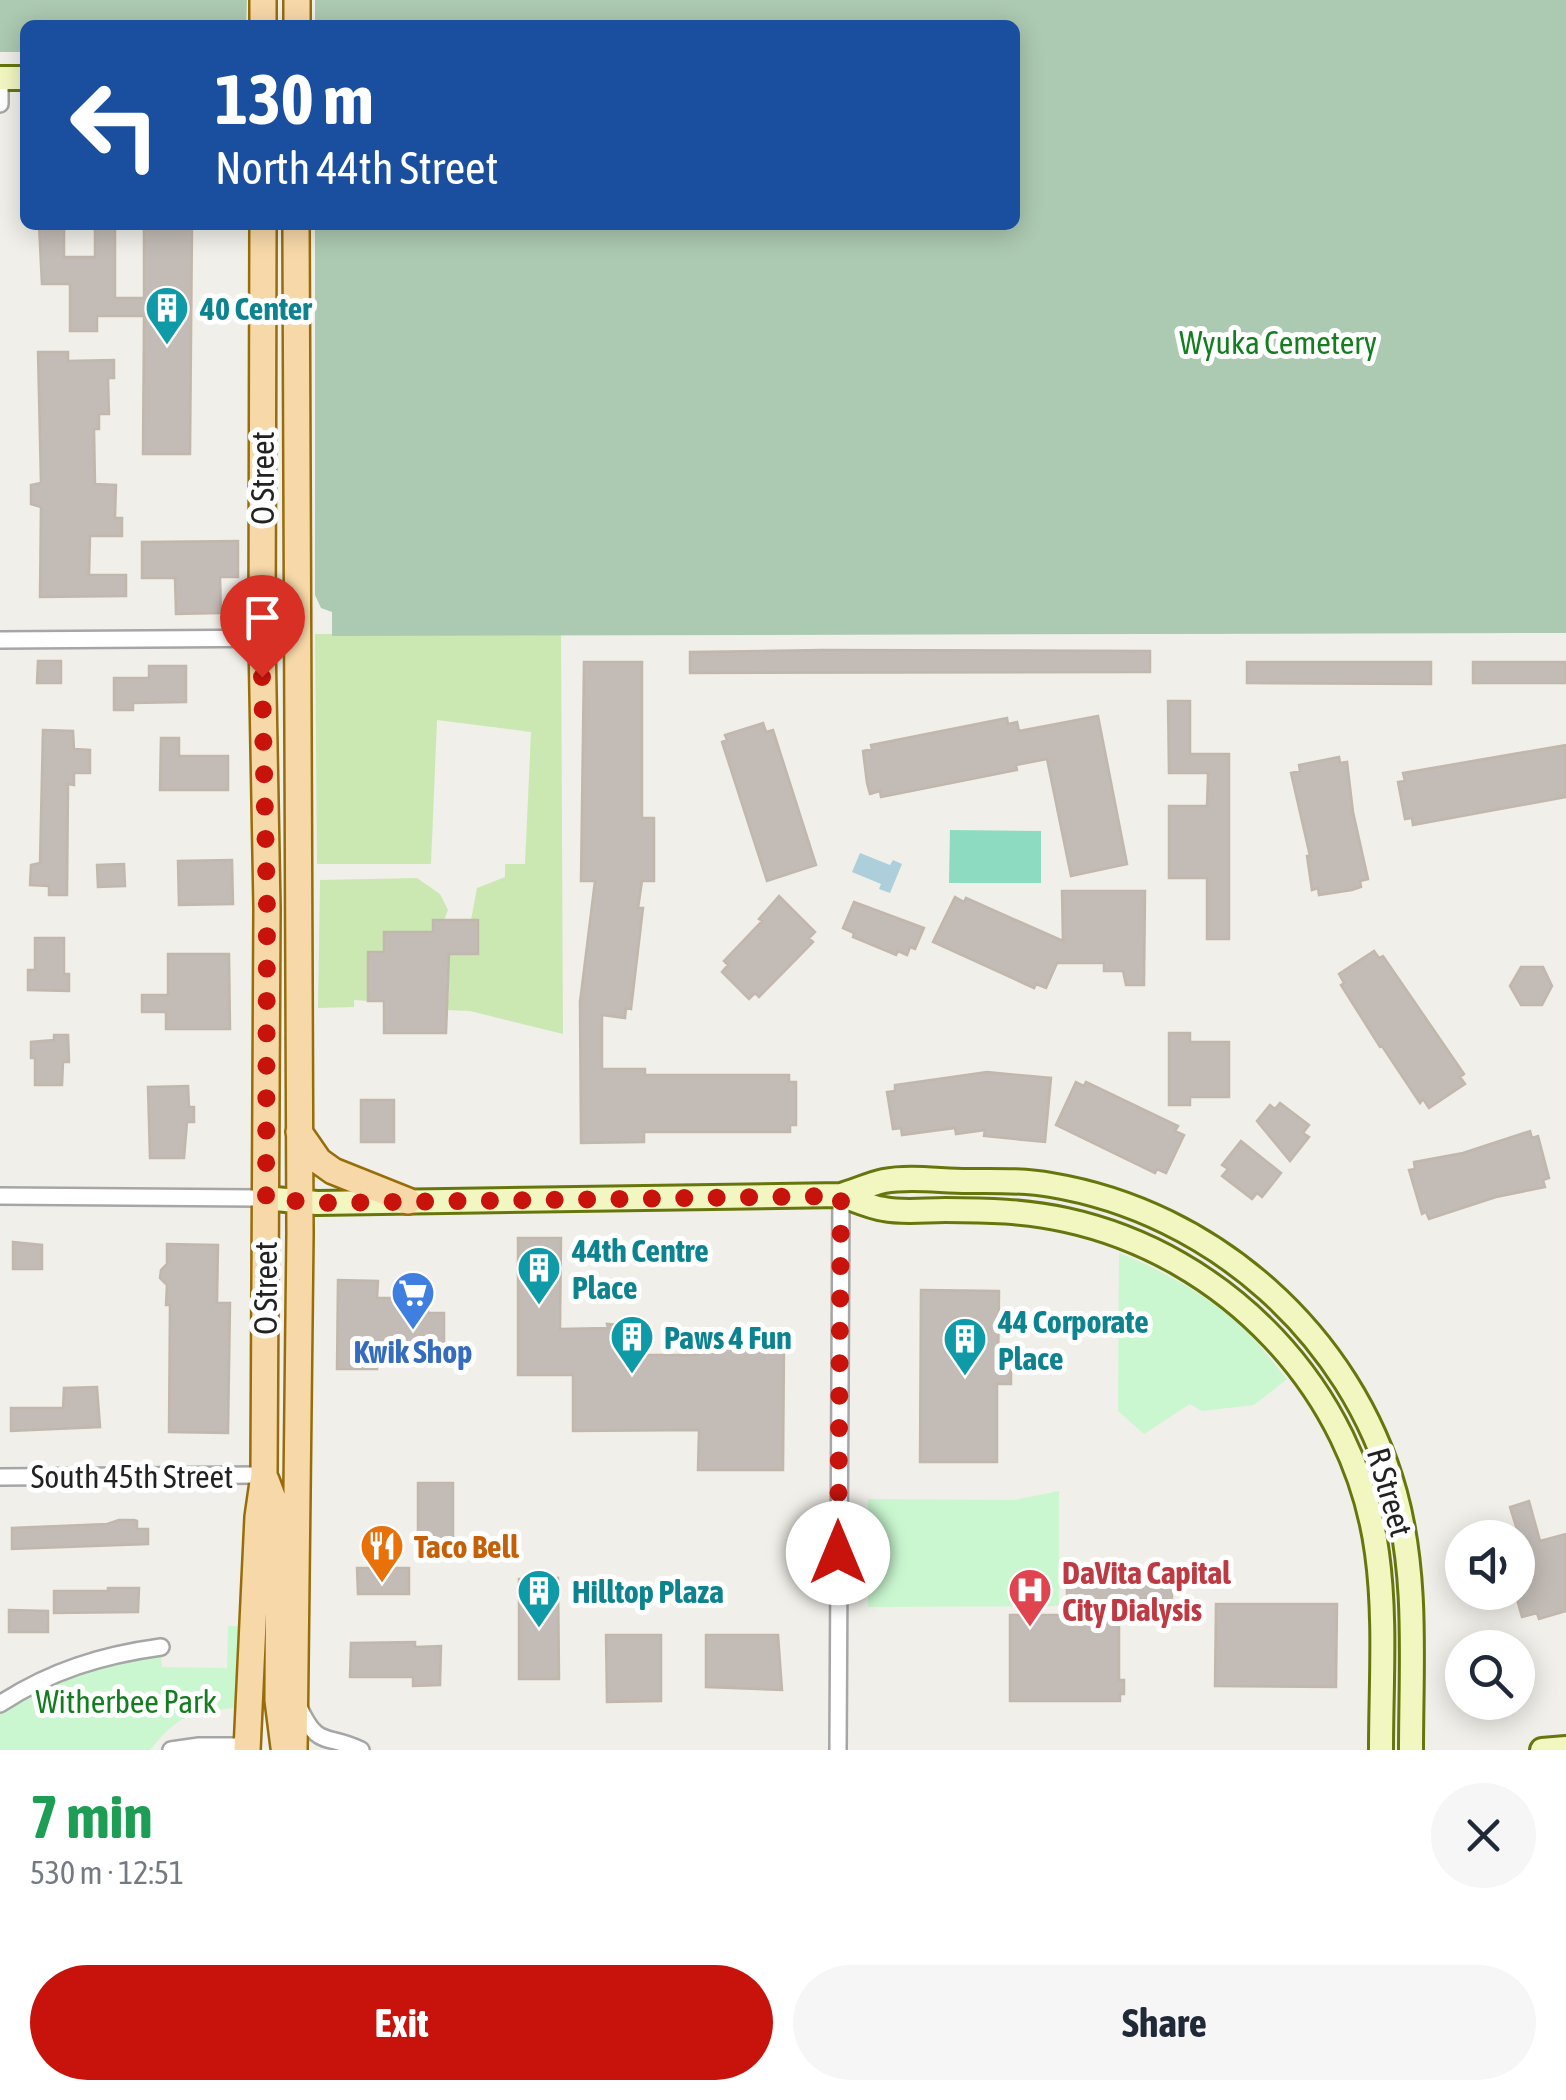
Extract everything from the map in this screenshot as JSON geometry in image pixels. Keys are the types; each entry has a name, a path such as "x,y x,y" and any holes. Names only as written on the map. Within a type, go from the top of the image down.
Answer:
{"main road":[{"name":"O Street","path":"250,1749 258,1517 264,1476 267,908 262,639 263,230"},
{"name":"O Street","path":"294,1750 300,1201 296,230"},
{"path":"299,1132 318,1161 333,1171 408,1201"},
{"name":"R Street","path":"841,1196 886,1180 1012,1181 1113,1200 1178,1227 1253,1277 1310,1332 1363,1412 1388,1472 1406,1540 1410,1570 1411,1750"},
{"path":"266,1198 408,1201 841,1196"},
{"name":"R Street","path":"841,1196 885,1210 1011,1212 1095,1227 1153,1248 1183,1264 1236,1302 1288,1352 1342,1437 1372,1524 1380,1581 1381,1750"},
{"path":"264,1476 279,1515 278,1719 286,1750"},
{"path":"1542,1750 1566,1748"}],"street":[{"path":"0,78 0,104"},
{"path":"0,640 295,638"},
{"path":"0,1196 266,1198"},
{"path":"838,1750 841,1196"},
{"name":"South 45th Street","path":"0,1478 264,1476"},
{"path":"0,1704 72,1666 161,1647"},
{"path":"296,1701 314,1734 361,1750"},
{"path":"172,1750 200,1746 250,1749"}],"green space":[{"path":"0,0 247,0 246,20 20,20 20,52 0,52"},
{"name":"Wyuka Cemetery","path":"315,0 1566,0 1566,633 332,636 332,612 321,608 315,595 315,230 1020,230 1020,20 315,20"},
{"path":"561,633 563,1034 470,1011 446,1010 448,954 478,953 478,921 471,920 477,888 505,877 505,864 525,864 531,732 437,720 431,864 317,864 315,634"},
{"path":"950,830 1041,831 1041,883 949,883"},
{"path":"417,878 440,894 448,910 444,920 434,920 433,932 385,932 384,952 368,953 368,1001 354,1000 354,1007 318,1008 320,880"},
{"path":"1119,1253 1154,1268 1224,1311 1287,1379 1254,1405 1202,1411 1190,1404 1144,1434 1118,1411"},
{"path":"1059,1491 1059,1606 868,1607 868,1499 1014,1500"},
{"name":"Witherbee Park","path":"228,1626 240,1626 236,1708 187,1717 150,1750 0,1750 0,1704 21,1690 161,1647 162,1667 227,1668"}],"water":[{"path":"860,853 890,865 893,860 902,864 890,893 879,889 881,884 852,872"}],"building":[{"name":"40 Center","path":"39,230 64,230 64,257 95,257 95,230 115,230 115,298 144,298 144,230 192,230 190,454 143,454 144,316 97,316 97,331 70,331 70,284 42,284"},
{"path":"38,352 68,352 68,361 114,360 114,378 108,378 109,414 99,414 99,429 94,429 95,484 116,485 115,518 122,518 122,536 90,536 89,575 126,575 126,596 40,597 41,507 31,504 31,485 41,483"},
{"path":"238,541 238,577 220,577 221,613 176,614 175,578 142,578 142,542"},
{"path":"1150,651 1150,672 690,673 690,652"},
{"path":"38,661 61,661 61,683 37,683"},
{"path":"584,662 642,662 642,818 654,818 654,881 642,881 638,908 643,908 631,1009 626,1008 625,1018 602,1015 602,1069 645,1069 645,1075 789,1075 789,1082 796,1082 796,1125 790,1125 790,1132 644,1132 644,1142 581,1143 580,1002 595,881 581,881"},
{"path":"1247,662 1431,662 1431,684 1247,683"},
{"path":"1473,662 1566,662 1566,683 1473,683"},
{"path":"149,666 186,666 186,702 133,703 133,710 114,710 114,678 149,678"},
{"path":"1168,701 1190,701 1190,754 1229,754 1229,939 1207,939 1207,878 1169,878 1169,806 1207,806 1208,773 1169,773"},
{"path":"1098,716 1127,864 1071,876 1047,759 1016,765 1017,770 881,797 880,791 870,794 863,751 872,749 871,745 1007,718 1008,724 1017,722 1019,731"},
{"path":"763,723 766,732 773,730 816,865 767,881 722,742 727,740 725,735"},
{"path":"43,730 73,731 74,749 90,750 90,773 74,773 74,785 68,784 67,895 49,895 49,886 30,885 31,865 40,863"},
{"path":"161,738 179,738 179,756 228,756 228,790 160,790"},
{"path":"1566,745 1566,797 1413,825 1412,818 1405,819 1398,782 1405,781 1403,773"},
{"path":"1339,757 1340,763 1347,762 1368,879 1352,890 1319,895 1318,888 1312,890 1310,856 1291,773 1300,771 1299,765"},
{"path":"232,860 233,904 179,905 178,861"},
{"path":"124,864 125,886 98,887 97,865"},
{"path":"1062,891 1145,891 1144,985 1126,985 1123,971 1104,971 1104,963 1057,963 1046,988 1036,984 1034,988 933,942 955,897 964,902 966,898 1063,941"},
{"path":"779,896 815,932 809,938 813,942 759,997 755,993 749,999 722,972 728,965 724,961 762,921 759,919"},
{"path":"854,902 924,928 915,949 910,947 907,955 898,951 896,955 853,937 854,933 843,928"},
{"path":"433,920 478,920 478,954 449,954 446,1033 384,1033 384,1001 368,1001 368,952 384,952 384,932 433,932"},
{"path":"35,938 64,938 64,974 69,974 69,991 28,990 28,970 35,970"},
{"path":"1374,951 1379,958 1383,956 1464,1074 1460,1077 1465,1084 1429,1108 1423,1099 1420,1103 1341,985 1344,983 1339,974"},
{"path":"168,954 229,954 230,1029 166,1029 166,1012 142,1012 142,995 168,995"},
{"path":"1521,967 1543,967 1552,986 1542,1005 1521,1005 1510,986"},
{"path":"1169,1033 1190,1033 1190,1042 1229,1042 1229,1097 1190,1097 1190,1105 1169,1105"},
{"path":"54,1035 68,1035 69,1062 63,1062 62,1085 35,1085 31,1042 54,1040"},
{"path":"987,1072 1051,1078 1045,1142 984,1136 985,1130 956,1134 955,1128 902,1135 901,1128 893,1129 887,1092 895,1091 895,1085"},
{"path":"1076,1082 1084,1086 1086,1082 1178,1126 1175,1131 1184,1135 1166,1173 1157,1169 1155,1173 1056,1125"},
{"path":"188,1086 194,1122 187,1122 184,1158 150,1158 148,1087"},
{"path":"361,1100 394,1100 394,1142 361,1142"},
{"path":"1280,1103 1309,1125 1303,1133 1309,1137 1290,1161 1257,1121 1270,1105 1275,1109"},
{"path":"1530,1131 1532,1138 1538,1136 1549,1178 1543,1180 1545,1187 1496,1197 1429,1219 1426,1212 1422,1214 1409,1170 1415,1169 1414,1162 1463,1153"},
{"path":"1241,1141 1281,1173 1262,1197 1257,1193 1252,1199 1222,1176 1228,1169 1222,1165"},
{"path":"518,1238 561,1238 560,1329 608,1328 607,1324 644,1327 644,1355 699,1355 699,1345 784,1345 783,1470 698,1470 699,1430 573,1431 573,1375 518,1375"},
{"path":"13,1242 42,1245 42,1269 13,1269"},
{"path":"167,1244 218,1245 217,1303 230,1303 228,1433 169,1432 170,1305 166,1305 167,1285 160,1278 167,1264"},
{"path":"338,1280 378,1281 377,1298 428,1298 428,1313 444,1313 444,1349 377,1350 377,1369 337,1369"},
{"name":"44 Corporate Place","path":"921,1290 999,1291 998,1370 1011,1370 1011,1384 997,1384 997,1462 920,1462"},
{"path":"97,1387 100,1427 11,1431 11,1408 63,1408 64,1388"},
{"path":"418,1483 453,1483 453,1547 418,1547"},
{"path":"1529,1501 1534,1520 1514,1520 1510,1507"},
{"path":"134,1520 137,1529 148,1529 148,1544 12,1549 12,1528 107,1524"},
{"path":"1535,1523 1540,1541 1566,1534 1566,1611 1539,1619 1537,1613 1522,1617 1520,1610 1535,1610"},
{"name":"Taco Bell","path":"357,1568 409,1568 409,1594 358,1594"},
{"name":"Hilltop Plaza","path":"558,1578 559,1679 519,1679 519,1579"},
{"path":"1067,1580 1172,1580 1172,1599 1119,1599 1119,1680 1124,1680 1120,1701 1010,1701 1010,1615 1067,1615"},
{"path":"139,1588 138,1612 54,1613 54,1591"},
{"path":"1216,1604 1337,1604 1336,1687 1215,1686"},
{"path":"9,1610 48,1611 48,1632 9,1632"},
{"path":"606,1635 661,1635 661,1701 607,1702"},
{"path":"706,1635 778,1635 782,1690 706,1687"},
{"path":"415,1642 415,1647 441,1646 440,1685 413,1686 413,1677 350,1677 351,1643"}],"place":[{"name":"40 Center","path":"167,346"},
{"name":"44th Centre Place","path":"539,1306"},
{"name":"Kwik Shop","path":"413,1331"},
{"name":"Paws 4 Fun","path":"632,1375"},
{"name":"44 Corporate Place","path":"965,1377"},
{"name":"Taco Bell","path":"382,1584"},
{"name":"DaVita Capital City Dialysis","path":"1030,1628"},
{"name":"Hilltop Plaza","path":"539,1629"}],"route":[{"path":"262,677 267,908 266,1198 317,1203 841,1196 838,1553"}]}
